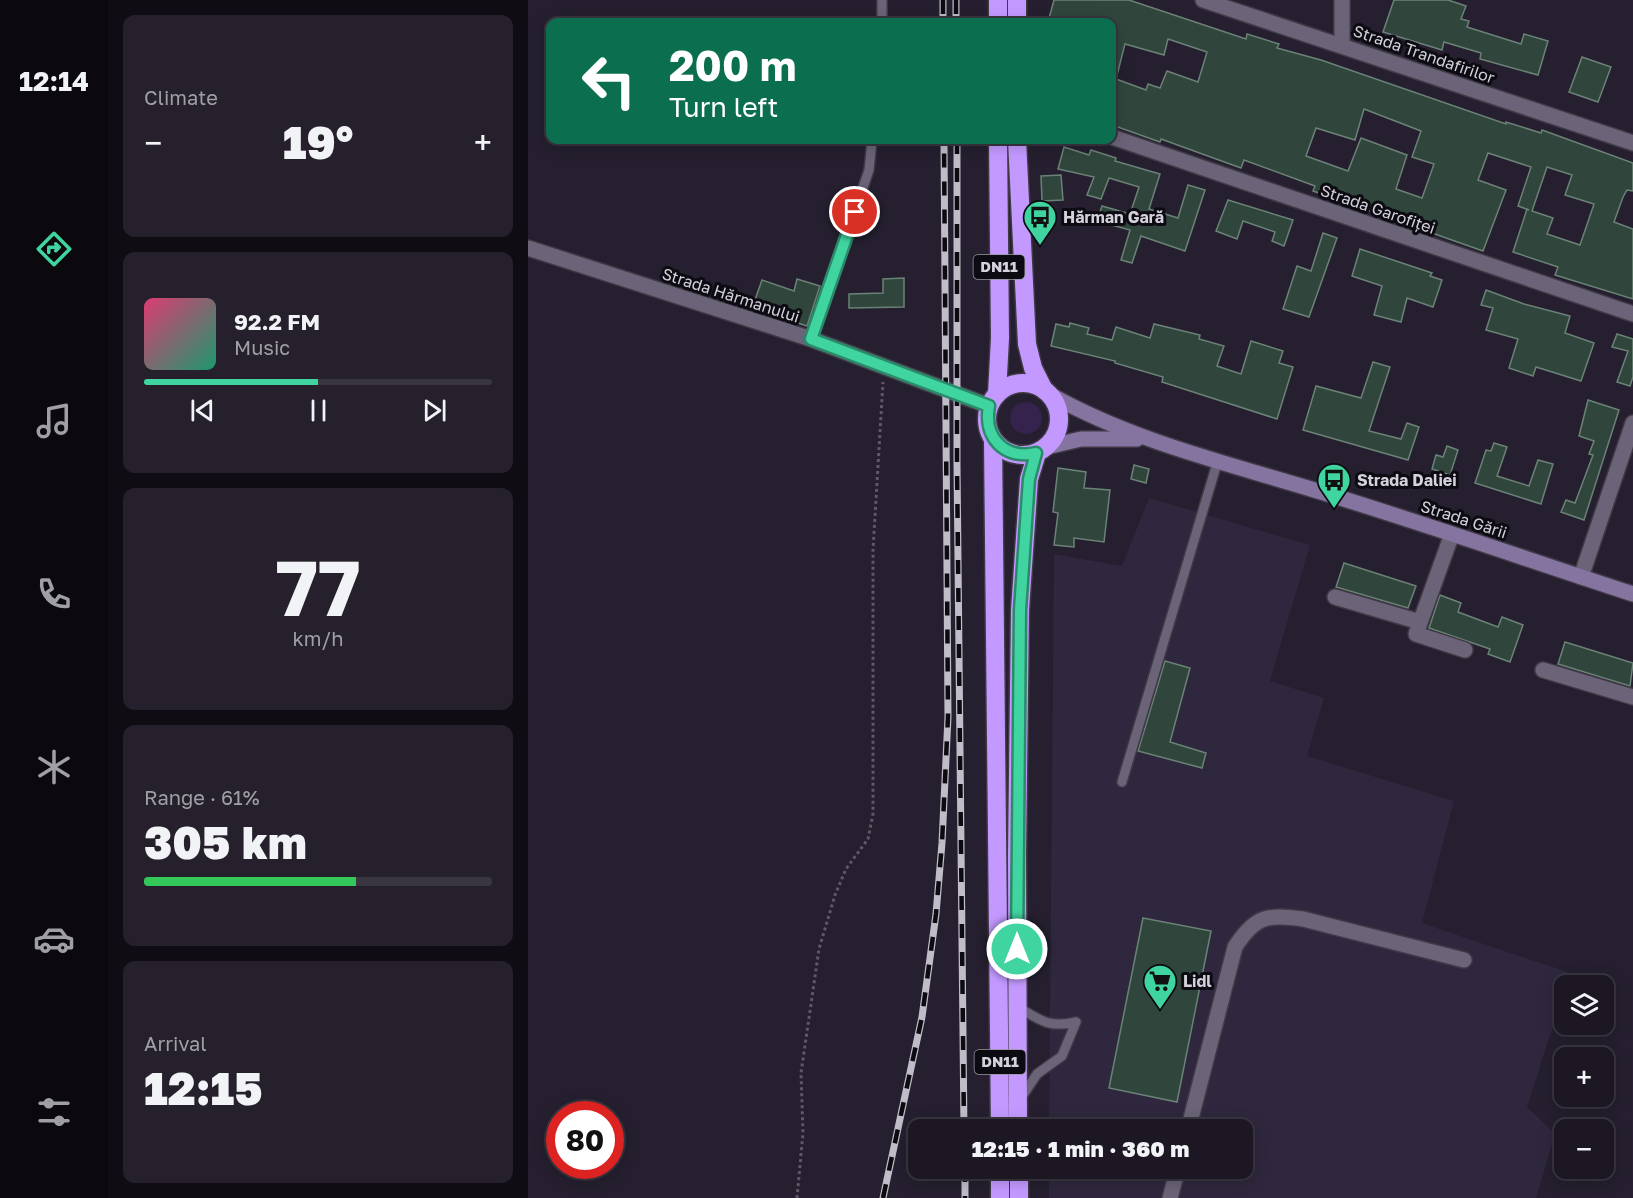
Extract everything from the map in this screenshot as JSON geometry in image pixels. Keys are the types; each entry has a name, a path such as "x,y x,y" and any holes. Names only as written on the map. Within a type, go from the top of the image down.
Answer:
{"highway":[{"path":"998,0 998,18"},
{"path":"1017,0 1017,18"},
{"name":"DN11","path":"998,144 1000,338 988,429 993,440 1000,1119"},
{"name":"DN11","path":"1017,144 1027,344 1033,368 1060,416 1054,438 1042,450 1029,479 1020,610 1018,1119"},
{"path":"993,400 1007,386 1019,383 1031,383 1047,392"},
{"path":"993,440 1013,454 1042,450"},
{"path":"1000,1179 1000,1198"},
{"path":"1019,1179 1019,1198"}],"main road":[{"path":"1047,392 1078,410 1146,439"},
{"path":"1042,450 1081,439 1146,439"},
{"name":"Strada Gării","path":"1146,439 1452,534 1633,594"}],"street":[{"name":"Strada Trandafirilor","path":"1203,0 1633,143"},
{"path":"1342,0 1342,46"},
{"name":"Strada Garofiței","path":"1116,138 1633,315"},
{"name":"Strada Hărmanului","path":"528,248 811,339 884,368 993,400"},
{"path":"1581,577 1633,423"},
{"path":"1452,534 1416,634 1465,650"},
{"path":"1335,597 1420,622"},
{"path":"1543,670 1633,697"},
{"path":"1191,1119 1235,947 1245,931 1257,920 1277,915 1303,919 1464,960"},
{"path":"1170,1198 1175,1179"}],"lane":[{"path":"882,0 882,18"},
{"path":"811,339 869,170 872,144"},
{"path":"1122,783 1218,460"},
{"path":"1017,1006 1042,1022 1058,1026 1076,1022 1062,1056 1037,1074 1018,1102"}],"path":[{"path":"797,1198 803,1133 801,1073 819,949 846,869 868,839 873,814 873,550 884,368"}],"shaded area":[{"path":"1026,402 1037,407 1042,418 1037,429 1026,434 1015,429 1010,418 1015,407"},
{"path":"1149,498 1310,545 1270,681 1324,698 1307,756 1454,801 1422,923 1570,973 1569,975 1554,975 1554,1023 1527,1107 1554,1133 1536,1198 1049,1198 1049,1179 1253,1179 1253,1119 1049,1119 1054,554 1122,566"}],"building":[{"path":"1054,0 1129,0 1246,39 1247,34 1279,44 1277,48 1321,60 1506,124 1506,122 1541,133 1542,130 1633,163 1633,191 1627,190 1614,222 1633,229 1633,299 1555,275 1558,267 1513,252 1527,209 1518,206 1531,167 1488,153 1478,180 1506,190 1483,251 1313,191 1315,186 1244,160 1241,168 1161,139 1160,142 1116,126 1116,79 1116,18 1049,18","holes":["1168,39 1207,52 1198,82 1167,71 1160,88 1148,84 1146,90 1116,79 1125,44 1164,55","1364,109 1421,131 1412,157 1434,164 1422,198 1396,189 1407,155 1361,138 1348,171 1306,156 1316,128 1355,140","1547,167 1572,175 1565,195 1594,204 1580,245 1547,234 1553,218 1532,211"]},
{"path":"1394,0 1448,0 1466,6 1461,19 1469,21 1467,27 1521,44 1524,34 1548,41 1538,75 1480,59 1481,53 1444,42 1442,50 1383,32"},
{"path":"1582,57 1611,67 1598,102 1569,92"},
{"path":"1064,147 1089,155 1091,150 1116,158 1115,161 1160,174 1149,209 1178,218 1188,185 1205,190 1185,251 1141,236 1132,263 1121,260 1130,230 1097,221 1102,206 1130,214 1139,187 1109,178 1101,199 1087,195 1094,177 1058,169"},
{"path":"1061,175 1063,200 1042,201 1041,176"},
{"path":"1228,200 1293,220 1284,246 1272,241 1275,232 1243,221 1237,239 1216,231"},
{"path":"1323,233 1337,238 1309,317 1283,309 1297,266 1311,271"},
{"path":"1360,249 1432,273 1430,276 1442,280 1433,307 1407,298 1401,322 1374,315 1382,286 1352,276"},
{"path":"904,278 904,307 849,308 849,294 883,293 883,279"},
{"path":"797,279 820,286 807,326 752,308 762,280 794,291"},
{"path":"1486,290 1524,304 1570,316 1565,333 1594,343 1581,381 1536,367 1533,376 1509,368 1518,339 1486,330 1493,308 1481,305"},
{"path":"1070,323 1089,328 1087,334 1112,340 1116,327 1150,338 1154,324 1200,335 1199,339 1224,346 1217,366 1241,374 1251,341 1283,351 1279,363 1293,367 1277,419 1162,382 1163,377 1115,363 1115,361 1051,346 1056,324 1069,327"},
{"path":"1617,334 1633,339 1633,377 1630,386 1617,382 1628,351 1612,347"},
{"path":"1373,362 1390,367 1369,431 1401,439 1407,423 1419,427 1408,460 1303,430 1316,386 1361,398"},
{"path":"1588,400 1619,410 1584,520 1561,512 1566,500 1575,503 1593,455 1589,454 1594,441 1579,436"},
{"path":"1494,443 1507,447 1497,476 1529,486 1538,460 1553,464 1541,504 1475,483 1486,450 1491,451"},
{"path":"1447,446 1458,450 1450,475 1432,469 1436,455 1443,457"},
{"path":"1134,465 1149,469 1146,483 1131,479"},
{"path":"1058,468 1086,472 1084,488 1110,490 1104,542 1074,538 1074,547 1054,545 1058,513 1053,512"},
{"path":"1344,563 1416,586 1408,608 1336,587"},
{"path":"1440,595 1461,603 1458,612 1498,627 1502,617 1523,625 1510,662 1488,654 1490,649 1429,628"},
{"path":"1565,642 1633,663 1630,686 1558,664"},
{"path":"1165,661 1190,668 1170,742 1206,753 1202,768 1138,751"},
{"name":"Lidl","path":"1143,918 1211,931 1177,1102 1109,1088"}],"railway":[{"path":"943,0 943,18"},
{"path":"956,0 956,18"},
{"path":"883,1198 922,1017 936,914 942,843 948,717 944,144"},
{"path":"957,144 957,464 964,1119"},
{"path":"965,1179 965,1198"}],"place":[{"name":"Hărman Gară","path":"1040,246"},
{"name":"Strada Daliei","path":"1334,509"},
{"name":"Lidl","path":"1160,1010"}],"route":[{"path":"855,212 811,339 945,392 989,406 988,429 993,440 1013,454 1036,453 1029,479 1020,610 1017,949"}]}
